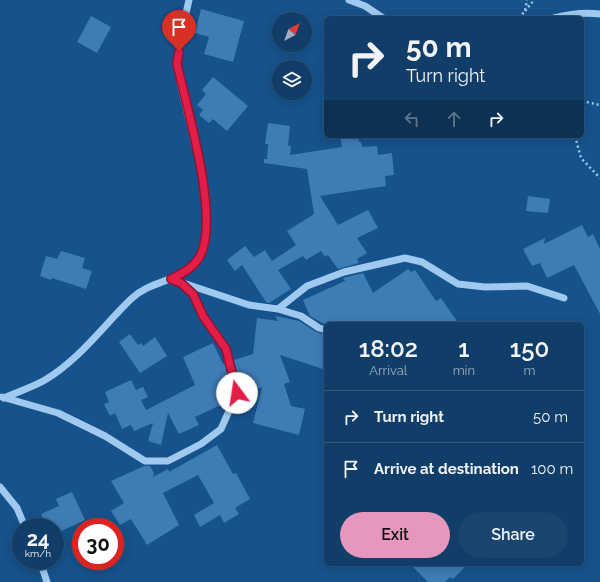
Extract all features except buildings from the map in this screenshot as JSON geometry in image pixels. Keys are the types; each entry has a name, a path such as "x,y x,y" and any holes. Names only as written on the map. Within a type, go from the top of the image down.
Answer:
{"street":[{"path":"2,397 45,380 80,352 132,298 153,284 171,279 188,271 200,254 206,233 204,186 177,64 189,0"},
{"path":"349,0 365,6 380,16"},
{"path":"561,16 590,12 600,14"},
{"path":"278,309 307,286 344,272 405,258 422,262 458,284 485,287 527,286 564,298"},
{"path":"171,279 249,305 278,309 301,316 319,328 324,329"},
{"path":"2,397 58,413 105,436 144,461 168,462 201,444 221,429 237,393 226,349 203,316 193,294 181,283"},
{"path":"0,487 17,508 22,518"},
{"path":"43,570 47,582"}],"path":[{"path":"525,11 527,0"},
{"path":"520,16 534,0"},
{"path":"584,101 600,105"},
{"path":"576,138 582,158 600,178"}],"route":[{"path":"179,51 177,64 204,186 206,233 200,254 188,271 171,279 181,283 193,294 203,316 226,349 237,393"}]}
